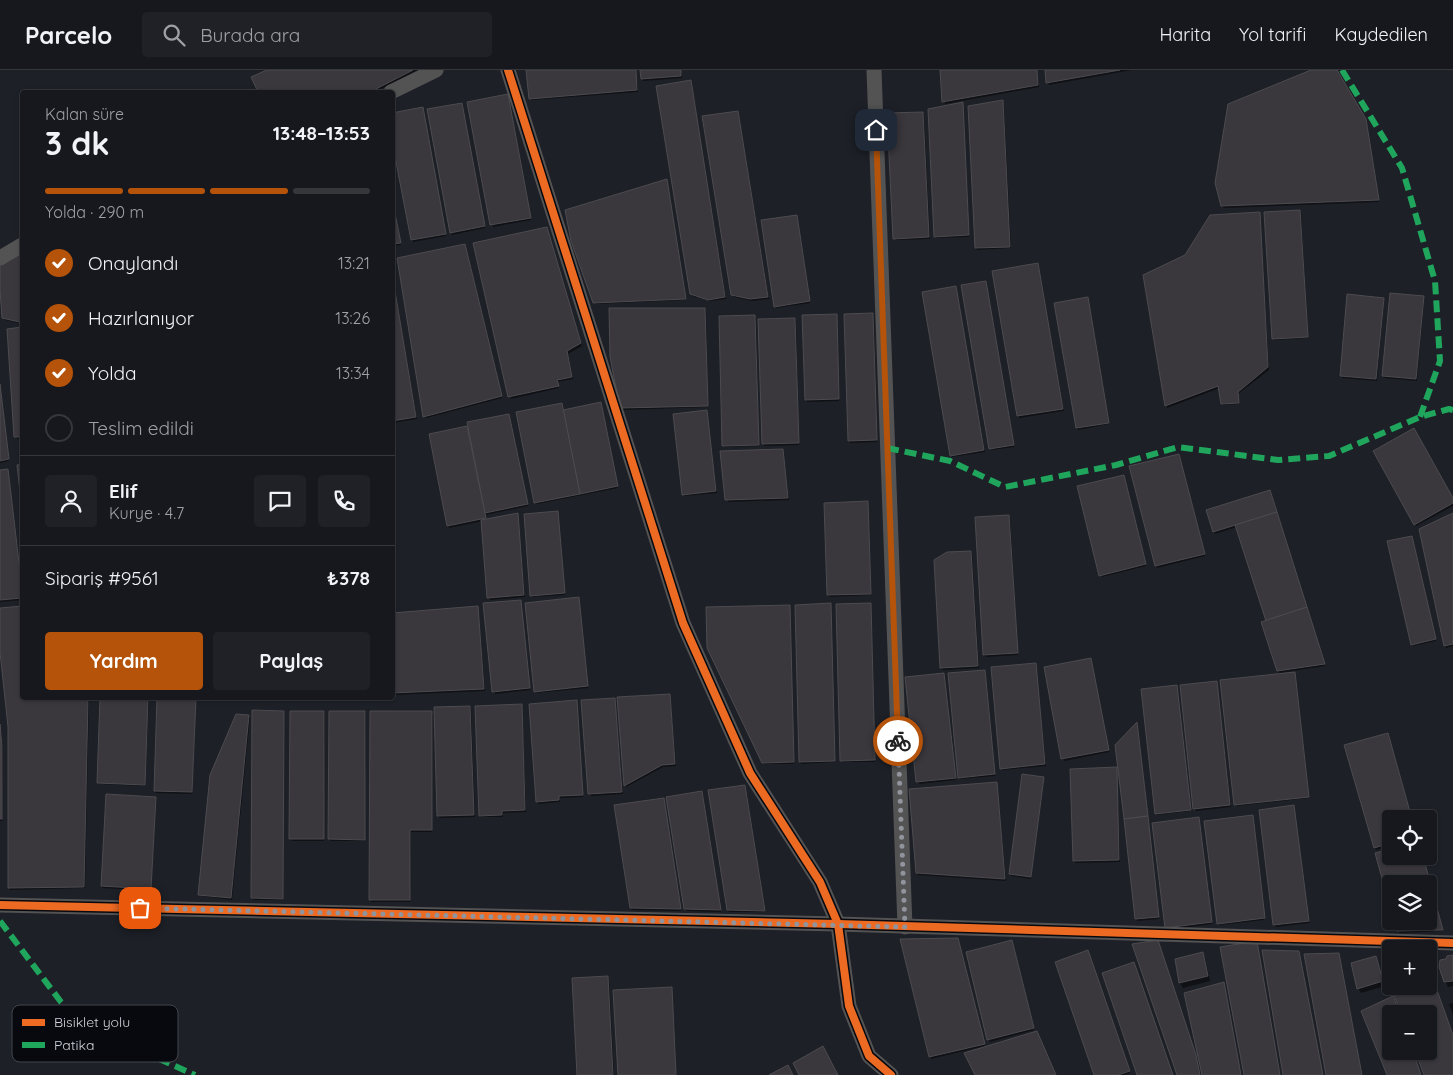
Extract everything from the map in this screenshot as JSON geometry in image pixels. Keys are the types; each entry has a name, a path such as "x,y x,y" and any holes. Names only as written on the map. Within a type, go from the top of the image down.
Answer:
{"street":[{"path":"395,90 436,70"},
{"path":"508,70 683,623 750,774 820,882 838,924 849,1006 869,1056 891,1075"},
{"path":"874,70 905,927"},
{"path":"0,258 20,246"},
{"path":"0,906 838,924 1453,943"}],"building":[{"path":"267,70 413,70 374,90 257,90 251,77"},
{"path":"526,70 636,70 637,90 529,99"},
{"path":"640,70 681,70 681,76 641,79"},
{"path":"940,70 1037,70 1038,85 942,102"},
{"path":"1045,70 1120,70 1046,83"},
{"path":"1311,70 1337,70 1366,119 1379,200 1221,206 1215,183 1228,104"},
{"path":"691,80 725,297 708,300 690,294 656,86"},
{"path":"508,94 531,218 490,225 467,102"},
{"path":"1003,100 1010,247 975,248 968,106"},
{"path":"963,102 969,235 934,237 928,109"},
{"path":"462,103 485,226 450,233 427,109"},
{"path":"423,107 446,234 411,240 395,157 395,112"},
{"path":"738,111 768,297 750,299 731,295 702,116"},
{"path":"923,112 929,237 893,239 887,113"},
{"path":"667,179 686,299 593,303 571,241 565,210"},
{"path":"1300,210 1308,337 1272,339 1264,212"},
{"path":"1260,212 1268,367 1238,392 1239,403 1221,404 1218,386 1165,406 1143,275 1185,255 1210,215"},
{"path":"395,214 401,243 395,244"},
{"path":"797,215 810,301 774,307 761,220"},
{"path":"547,227 581,343 567,351 572,377 557,380 559,386 508,397 473,243"},
{"path":"465,244 502,396 423,417 397,258"},
{"path":"20,255 20,322 2,318 0,263"},
{"path":"1038,263 1063,409 1017,416 992,271"},
{"path":"986,281 1014,445 989,449 961,285"},
{"path":"956,286 984,450 950,456 922,292"},
{"path":"395,291 416,417 395,420"},
{"path":"1390,293 1424,296 1416,379 1382,376"},
{"path":"1347,294 1384,298 1376,379 1340,376"},
{"path":"1088,297 1109,423 1076,428 1054,303"},
{"path":"609,308 705,308 708,406 620,408 610,357"},
{"path":"873,313 877,440 848,441 844,314"},
{"path":"837,314 839,399 805,400 802,315"},
{"path":"755,315 759,445 722,446 719,316"},
{"path":"795,318 799,443 762,444 758,319"},
{"path":"20,327 20,437 14,437 7,329"},
{"path":"0,384 9,459 0,461"},
{"path":"601,402 618,486 580,494 563,410"},
{"path":"562,403 580,494 534,503 516,412"},
{"path":"707,410 716,491 682,495 673,414"},
{"path":"509,414 528,504 485,513 467,422"},
{"path":"467,426 486,518 447,526 429,434"},
{"path":"1414,428 1453,498 1453,503 1414,525 1373,451"},
{"path":"783,449 788,498 725,500 720,451"},
{"path":"1179,454 1205,554 1155,566 1129,466"},
{"path":"20,464 20,492 17,465"},
{"path":"8,469 20,571 20,598 0,600 0,470"},
{"path":"1124,475 1146,564 1099,576 1077,486"},
{"path":"1270,490 1277,512 1213,532 1206,510"},
{"path":"868,501 871,594 827,595 824,503"},
{"path":"558,511 565,593 530,596 524,514"},
{"path":"1277,512 1307,607 1266,621 1235,525"},
{"path":"518,513 524,595 487,598 481,520"},
{"path":"1453,513 1453,644 1444,646 1419,529"},
{"path":"1009,515 1018,653 983,655 975,517"},
{"path":"1412,536 1436,639 1411,645 1387,541"},
{"path":"971,551 978,666 940,668 934,560 947,552"},
{"path":"579,597 588,686 534,692 525,603"},
{"path":"521,600 530,688 492,692 483,603"},
{"path":"831,603 835,761 799,762 795,605"},
{"path":"871,603 875,760 840,761 836,604"},
{"path":"790,605 794,762 762,763 707,648 706,607"},
{"path":"20,606 20,700 88,700 84,887 8,888 8,727 0,652 0,608"},
{"path":"478,606 484,689 395,693 395,613"},
{"path":"1307,607 1325,664 1277,671 1261,622"},
{"path":"1091,658 1109,750 1061,759 1044,667"},
{"path":"1036,663 1045,764 1000,769 991,667"},
{"path":"985,670 995,774 958,778 948,673"},
{"path":"1295,672 1309,797 1234,805 1220,680"},
{"path":"944,673 956,778 916,782 905,677"},
{"path":"1217,681 1230,805 1193,809 1180,685"},
{"path":"1177,685 1191,810 1155,814 1141,689"},
{"path":"670,694 675,764 662,765 624,786 617,697"},
{"path":"615,698 622,792 588,794 581,700"},
{"path":"100,700 148,700 145,785 97,783"},
{"path":"157,700 196,700 192,792 154,791"},
{"path":"577,700 583,795 559,796 559,800 536,802 529,704"},
{"path":"522,704 525,810 502,811 502,815 479,816 475,706"},
{"path":"470,706 474,815 437,816 434,707"},
{"path":"252,710 284,711 283,899 251,898"},
{"path":"290,711 324,711 324,839 289,839"},
{"path":"329,711 365,711 365,840 328,839"},
{"path":"370,711 432,711 432,830 410,830 410,900 369,900"},
{"path":"236,714 249,715 231,898 198,895 210,775"},
{"path":"1137,722 1148,816 1124,819 1115,745"},
{"path":"0,724 2,747 2,819 0,819"},
{"path":"1388,733 1409,810 1382,810 1382,846 1374,848 1344,745"},
{"path":"1117,767 1119,860 1073,861 1070,769"},
{"path":"1022,774 1044,777 1031,877 1009,874"},
{"path":"997,782 1005,879 916,873 909,789"},
{"path":"745,785 765,911 727,910 708,790"},
{"path":"702,791 721,910 684,909 666,797"},
{"path":"106,794 156,797 151,889 101,886"},
{"path":"664,798 681,909 630,908 614,805"},
{"path":"1294,805 1309,921 1273,925 1259,810"},
{"path":"1253,815 1265,918 1217,924 1204,821"},
{"path":"1148,816 1159,917 1135,919 1124,819"},
{"path":"1199,817 1212,922 1165,928 1152,823"},
{"path":"1382,851 1382,865 1425,865 1428,875 1382,875 1382,878 1375,853"},
{"path":"1437,908 1443,930 1397,931 1437,930"},
{"path":"958,938 985,1044 929,1057 900,939"},
{"path":"1012,940 1034,1028 987,1040 966,952"},
{"path":"1158,940 1196,1055 1200,1075 1177,1075 1132,944"},
{"path":"1257,941 1280,1075 1244,1075 1220,947"},
{"path":"1088,950 1130,1071 1118,1075 1094,1075 1055,962"},
{"path":"1262,950 1299,951 1323,1075 1283,1075"},
{"path":"1203,952 1208,976 1179,983 1175,959"},
{"path":"1339,953 1362,1075 1326,1075 1304,954"},
{"path":"1453,955 1453,981 1444,982 1439,967 1440,960"},
{"path":"1376,956 1382,981 1357,989 1351,963"},
{"path":"1134,962 1173,1075 1137,1075 1102,973"},
{"path":"608,976 613,1075 577,1075 572,978"},
{"path":"1224,982 1241,1075 1202,1075 1184,993"},
{"path":"672,987 676,1075 618,1075 613,990"},
{"path":"1437,990 1453,1035 1453,1075 1424,1075 1418,1060 1437,1060 1437,1005 1398,1005 1394,995 1437,995"},
{"path":"1393,996 1396,1005 1382,1005 1382,1060 1416,1060 1421,1075 1387,1075 1361,1011"},
{"path":"1037,1031 1056,1075 975,1075 964,1053"},
{"path":"823,1046 838,1075 799,1075 793,1063"},
{"path":"788,1065 793,1075 769,1075"}],"marked path":[{"path":"1342,70 1402,168 1435,281 1440,361 1420,417"},
{"path":"887,448 950,461 1005,487 1116,465 1178,447 1278,460 1329,456 1420,417 1449,409 1453,410"},
{"path":"0,921 64,1005"},
{"path":"166,1062 195,1075"}],"cycle path":[{"path":"508,70 683,623 750,773 820,882 838,924 849,1006 869,1056 891,1075"},
{"path":"0,905 838,924 1453,943"}],"way so far":[{"path":"140,908 905,927 898,741"}],"route":[{"path":"876,130 898,741"}]}
